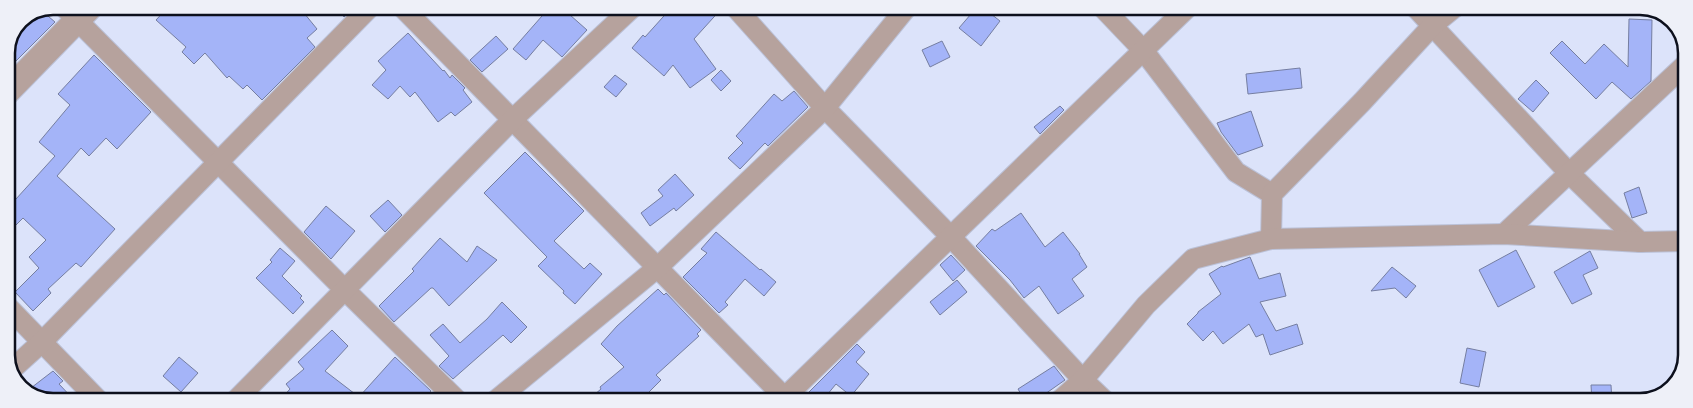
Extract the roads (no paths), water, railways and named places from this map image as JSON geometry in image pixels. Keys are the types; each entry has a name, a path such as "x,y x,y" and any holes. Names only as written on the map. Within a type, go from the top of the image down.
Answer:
{"street":[{"path":"15,83 74,15"},
{"path":"81,15 218,163 450,393"},
{"path":"16,365 42,342 362,15"},
{"path":"409,15 777,393"},
{"path":"243,393 512,120 624,15"},
{"path":"742,15 825,108 951,237 1082,380 1096,393"},
{"path":"505,393 657,268 825,108 901,15"},
{"path":"1110,15 1143,50 1236,172 1272,194"},
{"path":"791,393 1180,15"},
{"path":"1423,15 1569,173 1640,242"},
{"path":"1271,239 1272,194 1362,102 1433,25 1445,15"},
{"path":"1504,234 1678,71"},
{"path":"1068,393 1082,380 1146,305 1193,259 1271,239 1504,234 1640,242 1678,241"},
{"path":"15,315 91,393"}]}
